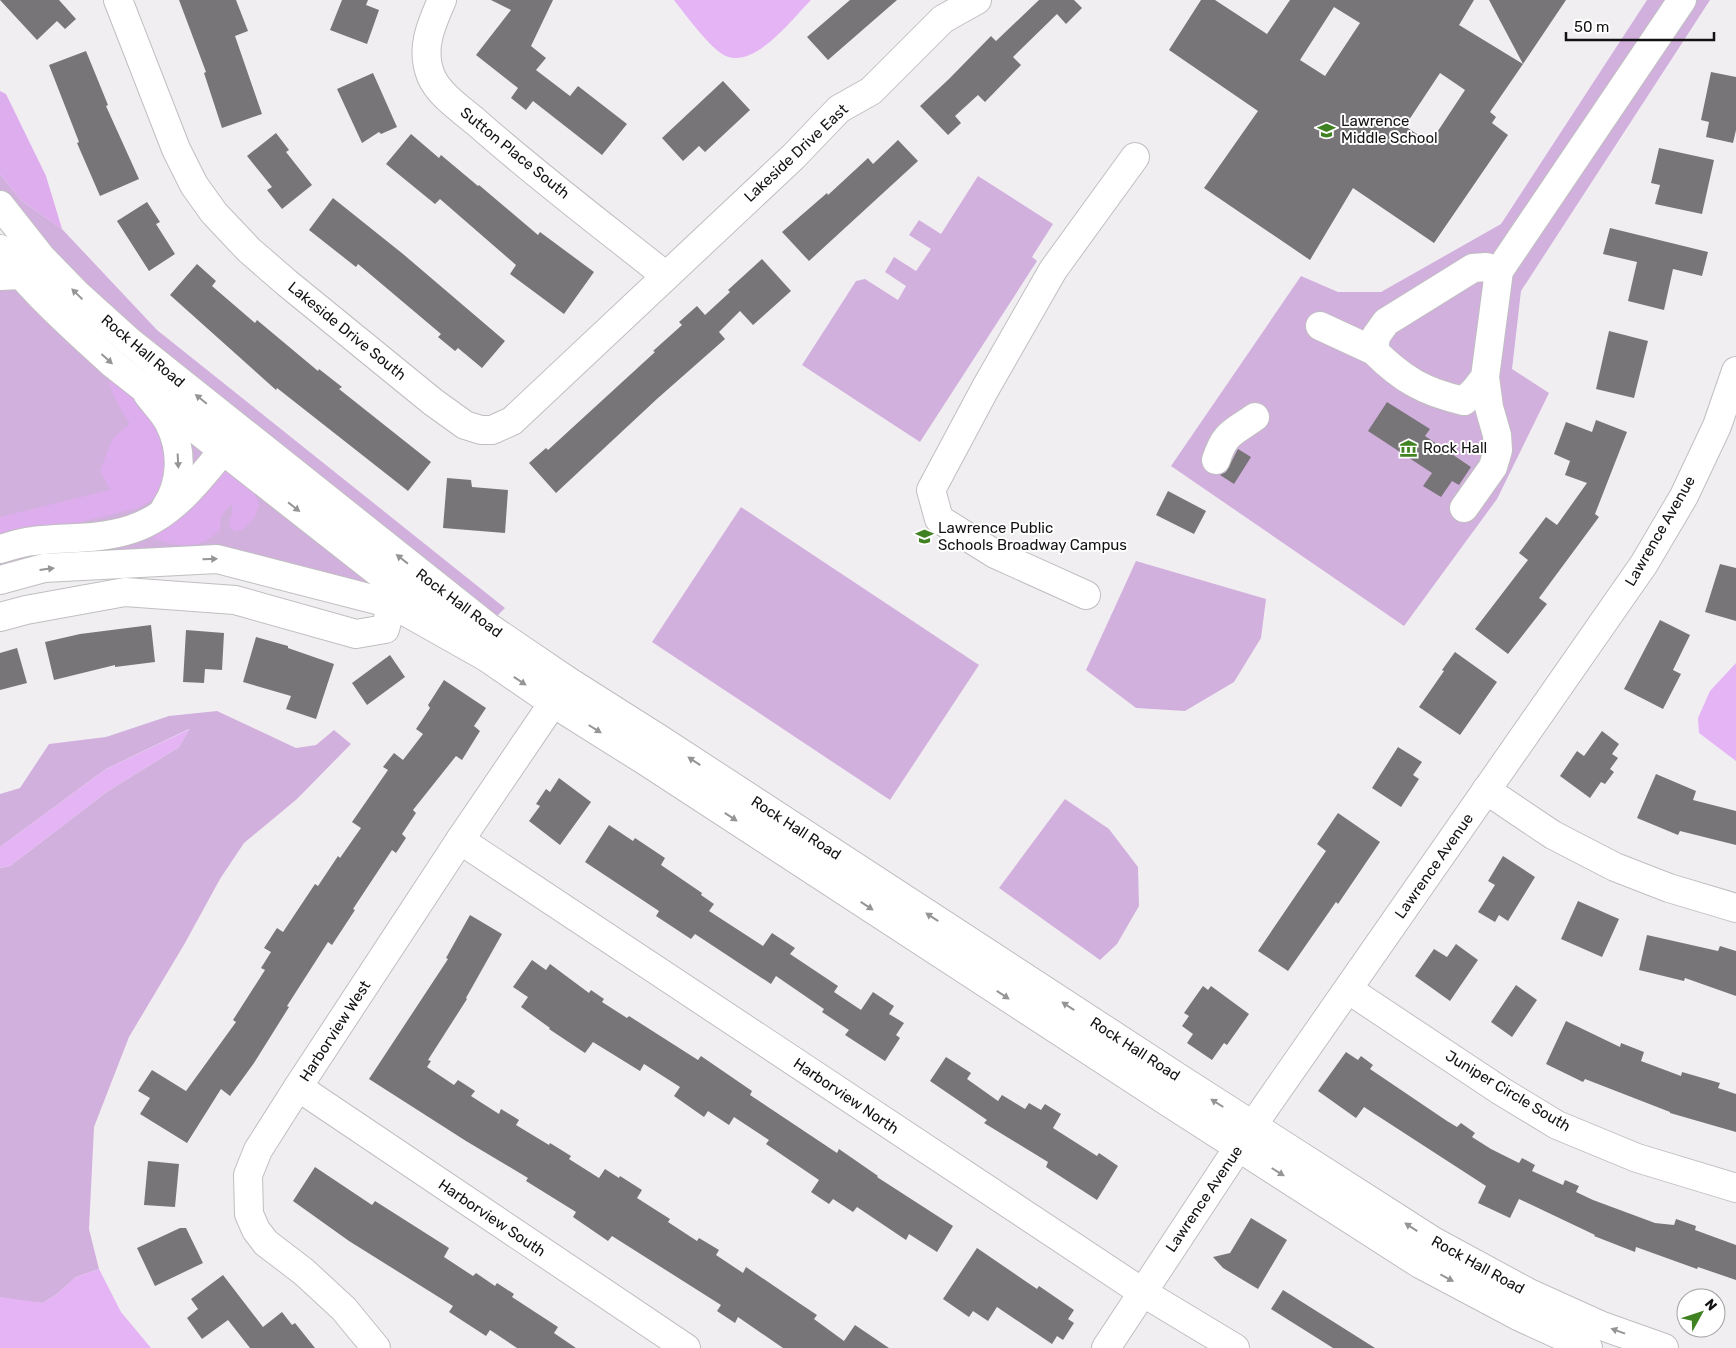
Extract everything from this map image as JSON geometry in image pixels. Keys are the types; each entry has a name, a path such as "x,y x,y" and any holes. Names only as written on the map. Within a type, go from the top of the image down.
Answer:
{"main road":[{"name":"Lakeside Drive South","path":"118,0 176,149 194,185 214,213 249,250 287,283 433,402 465,425 481,430 492,430 512,421 666,276"},
{"name":"Sutton Place South","path":"442,0 428,30 426,52 431,77 441,92 496,140 666,276"},
{"name":"Lakeside Drive East","path":"666,276 794,156 839,109 871,91 943,19 977,0"},
{"path":"1464,508 1493,467 1498,450 1497,435 1489,407 1485,377 1499,271 1682,0"},
{"path":"1086,595 995,554 939,519 931,490 985,389 1053,270 1135,157"},
{"name":"Rock Hall Road","path":"0,205 41,257 78,295 129,341 231,440 486,658 647,762 837,870"},
{"name":"Rock Hall Road","path":"0,249 10,275 143,388 231,440 487,626 568,681 661,740 837,870 1246,1136 1420,1264 1518,1316 1588,1348"},
{"path":"1374,351 1376,336 1386,322 1472,268 1486,267 1499,271"},
{"path":"1320,326 1374,351 1390,368 1439,395 1464,401 1485,377"},
{"name":"Lawrence Avenue","path":"1106,1348 1246,1136 1644,564 1684,496 1717,426 1736,371"},
{"path":"143,388 169,423 175,440 178,458 178,475 171,499 151,521"},
{"path":"1216,460 1221,443 1255,417"},
{"path":"0,549 32,541 94,536 131,530 151,521 176,504 231,440"},
{"path":"0,580 44,568 217,559 392,604 486,658"},
{"path":"0,617 26,610 125,592 235,600 356,634 385,629 392,604"},
{"name":"Harborview West","path":"376,1348 344,1309 304,1272 266,1243 256,1230 249,1214 248,1175 258,1150 298,1087 460,840 553,703"},
{"path":"1486,790 1553,835 1615,867 1669,888 1736,908"},
{"name":"Harborview North","path":"460,840 1142,1292 1235,1348"},
{"name":"Juniper Circle South","path":"1349,990 1500,1091 1557,1125 1637,1158 1736,1188"},
{"name":"Harborview South","path":"298,1087 686,1348"},
{"name":"Rock Hall Road","path":"1246,1136 1442,1246 1537,1296 1602,1326 1664,1348"}],"shaded area":[{"path":"674,0 811,0 773,40 749,55 737,58 726,56 713,47"},
{"path":"1647,0 1710,0 1521,291 1512,369 1549,393 1497,499 1404,626 1171,466 1301,276 1338,292 1381,292 1501,224"},
{"path":"0,91 6,94 46,176 62,229 21,200 0,174"},
{"path":"0,174 21,200 62,229 157,330 505,608 489,624 149,354 0,201"},
{"path":"978,176 1053,224 1032,257 1037,261 920,442 802,365 856,281 865,279 898,300 906,286 885,272 894,257 916,271 931,249 909,235 919,220 941,234"},
{"path":"0,254 433,615 220,563 0,583"},
{"path":"109,374 130,387 152,418 171,460 168,483 154,499 138,508 0,542 0,517 110,490 100,470 113,438 130,424 110,387"},
{"path":"219,471 239,472 249,479 259,505 255,517 245,528 236,532 228,526 233,511 231,504 221,516 220,530 204,541 196,544 180,545 153,538 162,524"},
{"path":"741,507 979,665 890,800 652,642"},
{"path":"1136,561 1266,599 1261,638 1234,682 1185,711 1136,708 1086,670"},
{"path":"1736,663 1736,761 1699,733 1698,718 1710,691"},
{"path":"217,711 296,748 316,745 334,730 351,744 297,799 244,843 220,879 185,943 129,1037 94,1127 89,1229 99,1269 76,1277 57,1294 43,1303 7,1300 0,1297 0,868 10,866 108,791 179,747 189,729 106,769 0,847 0,794 20,788 49,744 106,737 169,716"},
{"path":"190,729 179,747 108,791 10,866 0,868 0,847 106,769"},
{"path":"1065,799 1109,829 1138,867 1139,906 1117,944 1100,960 999,888"},
{"path":"99,1269 121,1312 151,1348 0,1348 0,1297 43,1303 57,1294 76,1277"}],"building":[{"path":"0,0 59,0 76,19 65,29 57,21 37,40"},
{"path":"179,0 236,0 248,31 235,36 262,114 222,128 204,73 206,72"},
{"path":"342,0 368,0 366,5 379,10 367,44 330,30"},
{"path":"491,0 553,0 531,46 546,58 536,70 570,96 578,86 627,124 602,155 533,101 526,110 511,98 518,88 476,55 511,10"},
{"path":"850,0 897,0 828,60 807,37"},
{"path":"1039,0 1074,0 1082,8 1066,24 1057,14 1013,57 1021,65 985,102 978,95 955,116 961,123 948,135 920,106 991,36 996,41"},
{"path":"1201,0 1215,0 1267,34 1290,0 1474,0 1459,25 1523,64 1490,112 1496,117 1492,123 1508,135 1434,243 1353,188 1310,260 1204,188 1258,111 1169,50","holes":["1334,7 1360,23 1325,76 1300,60","1440,73 1465,90 1430,143 1405,126"]},
{"path":"1489,0 1566,0 1523,64"},
{"path":"86,51 108,105 106,106 139,179 100,196 77,143 79,142 49,65"},
{"path":"1711,72 1736,77 1736,130 1733,143 1706,137 1709,122 1701,120"},
{"path":"373,73 397,127 381,134 379,132 362,143 337,89"},
{"path":"723,81 750,110 705,152 699,146 683,161 662,138"},
{"path":"276,133 289,150 286,152 312,185 282,209 267,190 272,187 247,156"},
{"path":"411,134 439,158 441,155 479,185 538,235 540,232 594,272 564,314 510,274 516,265 440,199 435,204 386,164"},
{"path":"898,140 918,161 809,261 782,232 827,193 828,195 868,158 873,164"},
{"path":"1659,148 1714,160 1702,214 1655,204 1660,185 1651,183"},
{"path":"333,198 403,254 505,341 482,368 458,348 455,351 438,337 441,334 358,264 356,267 309,230"},
{"path":"147,202 160,222 156,224 175,254 149,271 117,221"},
{"path":"1610,228 1708,252 1702,276 1673,269 1664,310 1628,301 1637,262 1603,254"},
{"path":"762,259 791,291 753,325 740,311 719,332 725,339 658,398 556,493 529,463 546,448 548,450 655,352 653,351 682,325 679,322 697,306 705,315 730,292 728,290"},
{"path":"197,264 216,281 212,286 255,323 257,320 318,371 319,369 342,387 339,389 431,462 408,491 277,388 276,390 170,295"},
{"path":"1609,331 1648,341 1634,398 1596,389"},
{"name":"Rock Hall","path":"1387,402 1430,429 1425,436 1471,467 1459,485 1452,481 1441,497 1423,486 1432,473 1368,431"},
{"path":"1596,420 1627,432 1595,514 1599,517 1539,598 1547,604 1508,654 1475,629 1528,560 1519,553 1546,517 1557,525 1587,483 1565,475 1570,461 1554,454 1566,422 1592,432"},
{"path":"1238,449 1251,457 1234,484 1220,475 1226,472"},
{"path":"447,478 471,480 472,487 508,490 505,533 443,528"},
{"path":"1168,491 1206,511 1194,534 1156,515"},
{"path":"1720,564 1736,568 1736,621 1705,612"},
{"path":"1660,620 1690,635 1673,670 1681,674 1663,709 1624,689"},
{"path":"151,625 155,662 115,667 115,665 54,680 45,642 80,634"},
{"path":"186,630 224,633 222,670 205,669 204,683 183,682"},
{"path":"256,637 288,646 288,648 334,664 316,719 286,709 291,696 243,682"},
{"path":"17,648 27,683 0,690 0,653"},
{"path":"1455,652 1497,682 1460,735 1419,707"},
{"path":"390,655 405,677 367,705 352,683"},
{"path":"444,680 486,708 474,726 480,731 462,760 456,756 413,810 416,813 402,834 406,838 396,853 392,850 332,945 328,942 287,1006 289,1007 254,1063 230,1096 221,1089 187,1143 140,1114 150,1098 138,1091 152,1070 186,1091 236,1022 233,1020 265,970 261,968 271,952 264,948 277,928 283,932 315,884 318,886 338,856 340,858 361,828 352,822 388,770 383,767 394,753 403,760 423,734 416,729 430,708 428,705"},
{"path":"1602,731 1619,744 1612,754 1618,758 1610,769 1614,772 1605,784 1601,782 1590,798 1560,776 1577,751 1584,756"},
{"path":"1398,747 1422,762 1413,775 1419,779 1401,807 1372,788"},
{"path":"1656,774 1696,791 1693,800 1736,811 1736,845 1680,831 1678,835 1637,818"},
{"path":"559,778 591,802 560,845 529,821 540,806 536,804 546,789 550,792"},
{"path":"1338,813 1380,842 1338,904 1336,902 1288,971 1258,951 1326,851 1317,844"},
{"path":"609,825 633,841 635,838 665,858 661,865 702,893 701,895 714,904 709,911 763,946 772,933 795,948 790,954 838,986 834,992 861,1010 873,992 894,1006 889,1014 904,1023 896,1035 900,1038 885,1061 845,1035 849,1030 822,1012 824,1009 776,976 771,984 695,934 691,939 656,916 659,911 585,862"},
{"path":"1503,856 1535,877 1508,921 1499,915 1495,922 1478,912 1495,885 1488,881"},
{"path":"1578,901 1619,919 1602,957 1561,939"},
{"path":"470,915 502,934 467,999 428,1060 431,1061 427,1067 454,1085 458,1080 475,1091 471,1096 499,1114 501,1109 519,1120 516,1125 571,1156 569,1159 599,1178 605,1169 642,1190 637,1198 670,1219 668,1222 697,1241 699,1238 719,1250 716,1255 743,1273 746,1267 817,1315 814,1319 844,1341 855,1325 889,1348 783,1348 738,1317 735,1323 717,1311 721,1305 612,1236 608,1241 573,1217 576,1212 526,1181 528,1178 369,1079 448,959 446,958"},
{"path":"1647,935 1718,951 1720,946 1736,951 1736,996 1685,978 1684,981 1639,970"},
{"path":"1456,944 1478,960 1450,1001 1415,976 1434,949 1447,957"},
{"path":"532,960 546,970 550,964 589,993 591,990 604,999 602,1002 627,1018 629,1016 698,1060 701,1056 752,1091 750,1095 837,1153 839,1149 877,1177 953,1226 937,1252 909,1234 906,1240 857,1207 853,1212 833,1199 829,1204 811,1192 819,1180 766,1144 769,1140 734,1117 729,1125 708,1111 704,1117 674,1096 680,1087 644,1064 640,1071 593,1042 585,1053 549,1029 521,1007 528,997 513,987"},
{"path":"1516,985 1537,1000 1512,1037 1491,1022"},
{"path":"1203,986 1208,990 1211,986 1249,1014 1227,1045 1224,1043 1212,1060 1187,1043 1193,1034 1182,1026 1189,1016 1184,1013"},
{"path":"1566,1021 1620,1047 1621,1043 1644,1052 1641,1061 1681,1076 1682,1072 1720,1083 1718,1088 1736,1094 1736,1132 1670,1113 1585,1079 1583,1082 1546,1064"},
{"path":"1346,1052 1358,1060 1361,1056 1373,1065 1370,1069 1457,1127 1461,1123 1475,1133 1472,1137 1491,1149 1519,1163 1522,1158 1535,1165 1532,1171 1563,1185 1565,1180 1579,1186 1576,1192 1655,1223 1674,1225 1676,1219 1696,1226 1695,1230 1736,1245 1736,1280 1698,1267 1697,1269 1636,1247 1635,1252 1594,1236 1519,1199 1510,1218 1478,1203 1486,1186 1364,1107 1356,1118 1318,1091"},
{"path":"946,1057 971,1073 967,1079 998,1101 1002,1095 1025,1109 1029,1103 1041,1110 1045,1104 1061,1114 1053,1128 1097,1156 1099,1153 1118,1166 1097,1200 1046,1167 1048,1162 984,1123 987,1120 930,1081"},
{"path":"148,1161 179,1164 175,1207 144,1205"},
{"path":"315,1167 372,1205 375,1201 449,1248 444,1257 473,1276 476,1273 495,1286 497,1283 514,1294 512,1297 558,1327 554,1333 576,1348 517,1348 490,1330 486,1336 449,1312 453,1306 349,1241 293,1201"},
{"path":"1251,1218 1287,1240 1258,1289 1223,1268 1213,1257 1230,1253"},
{"path":"180,1228 186,1228 203,1263 155,1286 137,1248"},
{"path":"977,1248 1037,1289 1039,1286 1074,1310 1068,1319 1074,1323 1063,1340 1057,1336 1052,1344 997,1307 988,1321 973,1311 969,1317 943,1299"},
{"path":"223,1275 263,1327 282,1312 292,1325 295,1323 315,1348 250,1348 228,1320 202,1339 187,1318 198,1309 191,1299"},
{"path":"1283,1290 1375,1348 1333,1348 1271,1309"}],"place":[{"name":"Lawrence Middle School","path":"1327,130"},
{"name":"Rock Hall","path":"1409,448"},
{"name":"Lawrence Public Schools Broadway Campus","path":"924,537"}]}
